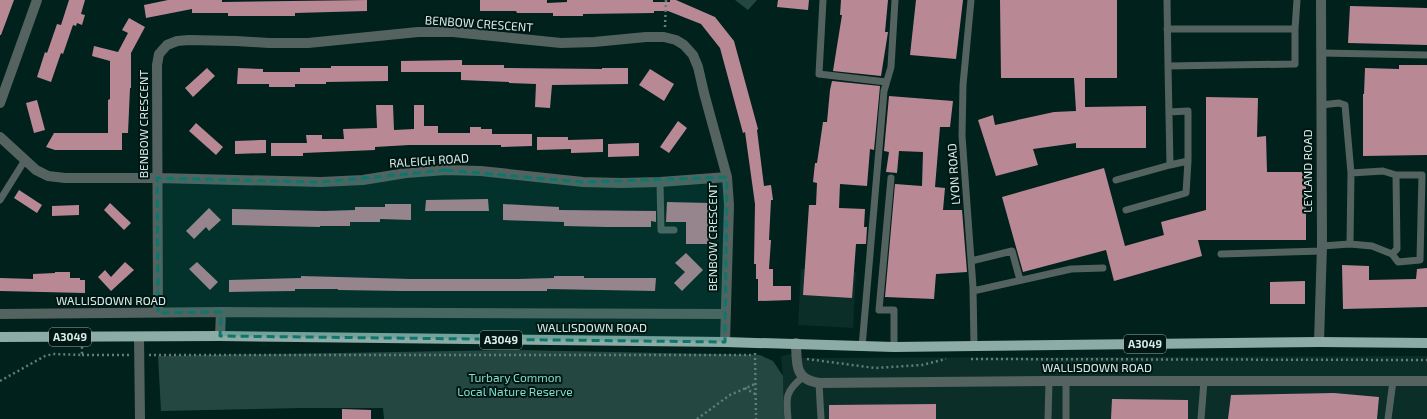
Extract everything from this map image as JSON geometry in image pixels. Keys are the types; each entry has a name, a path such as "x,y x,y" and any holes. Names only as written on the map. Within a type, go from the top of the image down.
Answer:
{"main road":[{"name":"WALLISDOWN ROAD","path":"0,337 220,336 796,343 862,347 1319,342 1427,343"}],"street":[{"path":"0,103 37,0"},
{"name":"LEYLAND ROAD","path":"1319,342 1322,249 1321,0"},
{"name":"BENBOW CRESCENT","path":"158,314 157,65 159,54 166,45 177,41 308,43 418,32 453,32 561,43 664,37 680,43 693,55 698,67 727,177 729,204 725,342"},
{"name":"RALEIGH ROAD","path":"0,137 36,170 48,176 65,178 157,178 321,182 363,180 406,173 446,170 481,171 583,182 621,183 660,182 727,177"},
{"path":"220,336 222,312"},
{"name":"WALLISDOWN ROAD","path":"0,314 158,314 222,312 726,314"},
{"path":"139,337 140,419"},
{"path":"796,343 796,358 799,373 804,377"},
{"name":"WALLISDOWN ROAD","path":"804,377 819,383 1427,380"}],"lane":[{"path":"823,0 819,74 886,82"},
{"path":"862,347 884,91 892,67 895,0"},
{"name":"LYON ROAD","path":"971,0 963,85 962,136 973,291 974,346"},
{"path":"1167,0 1170,165"},
{"path":"1168,66 1295,64 1297,0"},
{"path":"1167,30 1295,29"},
{"path":"1321,53 1427,56"},
{"path":"1321,104 1345,104 1351,173 1350,244"},
{"path":"1126,210 1186,193 1188,161 1188,111 1169,112"},
{"path":"0,200 25,160"},
{"path":"1116,180 1188,161"},
{"path":"1221,254 1322,249 1350,244 1372,246 1392,254 1398,262 1420,260 1422,175 1396,175 1383,171 1351,173"},
{"path":"1392,254 1397,249 1396,175"},
{"path":"891,178 879,310 894,310 894,347"},
{"path":"660,182 661,230 674,230"},
{"path":"971,261 1012,251 1020,280"},
{"path":"973,291 1071,269 1103,268"},
{"path":"788,419 786,398 797,382 804,377"},
{"path":"1048,419 1049,381"},
{"path":"1066,381 1066,419"},
{"path":"1201,419 1204,381"},
{"path":"1388,419 1393,381"},
{"path":"819,383 821,419"}],"path":[{"path":"664,37 666,0"},
{"path":"82,337 82,355"},
{"path":"0,381 45,356 54,354 760,356"},
{"path":"755,355 756,419"},
{"path":"796,358 875,368 922,365 946,359 954,359"},
{"path":"970,359 1427,360"},
{"path":"697,419 730,395 755,384"},
{"path":"745,388 755,395"}],"highlighted area":[{"path":"446,170 583,182 727,177 725,342 220,336 221,312 158,313 157,178 321,182"}],"shaded area":[{"path":"801,269 856,272 853,328 798,325"},
{"path":"796,353 796,358 1427,356 1427,419 784,419 781,356"}],"green space":[{"path":"735,0 757,0 748,10"},
{"name":"Turbary Common Local Nature Reserve","path":"516,350 760,355 773,361 783,376 784,419 384,419 383,408 161,411 158,356"}],"building":[{"path":"0,0 14,0 1,35 0,35"},
{"path":"69,0 85,0 81,14 85,15 82,25 77,23 76,26 73,25 51,82 37,77 45,52 47,53 57,24 61,25"},
{"path":"168,0 222,0 222,2 367,0 367,11 295,13 295,16 228,16 228,13 192,13 192,9 146,18 144,5"},
{"path":"480,0 547,0 547,3 567,2 567,0 653,0 653,2 670,2 670,0 676,0 715,17 734,41 758,129 764,186 771,185 773,200 771,200 769,269 773,269 773,286 791,286 791,300 758,301 758,279 756,279 756,264 754,264 755,204 745,132 743,133 720,48 701,24 668,11 654,11 654,13 553,16 553,13 480,11"},
{"path":"778,0 809,0 808,10 777,7"},
{"path":"841,0 888,0 885,32 888,32 881,76 833,71 842,15 840,15"},
{"path":"916,0 963,0 956,59 910,55"},
{"path":"1000,0 1117,0 1117,78 1085,78 1085,107 1146,106 1146,148 1076,148 1076,143 1033,149 1038,165 996,176 978,120 993,115 995,125 1054,112 1076,111 1074,78 1001,78"},
{"path":"1350,6 1427,8 1427,45 1348,43"},
{"path":"129,18 145,27 131,53 131,88 128,133 122,133 122,150 55,150 46,147 54,133 108,133 110,61 92,56 94,46 118,52 128,33 122,30"},
{"path":"462,60 462,65 504,65 504,68 628,68 628,84 552,85 550,108 535,107 536,84 461,80 461,72 401,72 401,61"},
{"path":"1399,65 1427,65 1427,155 1363,156 1363,94 1365,68 1399,69"},
{"path":"331,66 388,66 388,81 295,84 295,87 269,87 269,84 237,84 238,68 263,69 263,72 300,72 300,68 331,68"},
{"path":"207,68 215,76 193,97 185,88"},
{"path":"650,69 674,84 664,101 639,85"},
{"path":"832,81 880,86 874,150 870,149 867,186 840,184 839,208 865,209 864,227 867,227 866,244 856,244 852,298 803,295 809,205 816,205 817,183 813,182 815,163 817,163 823,122 827,122"},
{"path":"889,96 953,101 950,127 940,127 935,187 945,188 943,210 962,210 967,272 936,274 934,299 885,297 895,184 922,186 923,152 899,151 897,173 886,172 889,152 884,151"},
{"path":"1206,97 1258,98 1257,137 1266,136 1267,172 1306,172 1306,240 1198,240 1202,256 1114,281 1106,250 1023,272 1002,197 1104,168 1125,246 1164,235 1161,222 1206,210"},
{"path":"37,100 45,130 34,133 26,103"},
{"path":"376,105 393,105 394,130 414,129 414,105 424,105 424,126 438,126 438,133 470,133 470,127 481,127 481,129 492,129 492,134 532,134 532,146 501,147 501,145 409,145 375,147 375,150 303,153 303,156 271,156 271,143 307,143 306,135 322,135 322,139 344,139 343,129 377,128"},
{"path":"678,121 687,128 669,153 660,147"},
{"path":"196,123 223,147 216,155 189,131"},
{"path":"537,137 568,137 568,140 603,139 603,152 571,153 571,149 537,150"},
{"path":"266,140 266,153 235,154 235,141"},
{"path":"639,143 639,156 608,157 608,144"},
{"path":"19,190 42,205 37,213 14,198"},
{"path":"488,199 489,211 425,211 426,200"},
{"path":"667,202 710,203 709,244 686,244 686,222 666,222"},
{"path":"110,203 131,223 124,230 104,210"},
{"path":"385,204 411,204 411,220 380,219 380,222 350,222 350,226 320,227 232,225 232,209 324,211 355,210 355,207 385,207"},
{"path":"503,204 559,207 559,210 656,211 656,222 651,221 651,227 607,227 564,226 564,222 503,220"},
{"path":"79,205 79,215 52,216 52,206"},
{"path":"209,208 221,220 209,231 206,227 194,239 186,231"},
{"path":"686,253 703,270 682,291 674,283 685,272 675,263"},
{"path":"125,262 134,270 111,291 98,277 105,270 111,277"},
{"path":"197,262 218,282 210,290 189,269"},
{"path":"1342,265 1369,266 1369,280 1416,279 1417,269 1427,268 1427,307 1343,309"},
{"path":"70,272 70,278 80,278 80,280 85,280 85,293 0,291 0,278 33,279 33,274"},
{"path":"301,276 411,279 517,279 554,278 554,276 584,276 584,278 656,278 655,291 547,289 547,291 403,291 295,289 295,291 229,292 229,280 301,278"},
{"path":"1305,281 1305,304 1270,304 1270,282"},
{"path":"1334,393 1379,397 1377,419 1228,419 1231,395"},
{"path":"1112,399 1188,400 1188,419 1111,419"},
{"path":"936,404 936,419 829,419 829,405"},
{"path":"342,409 371,410 371,419 342,419"}]}
